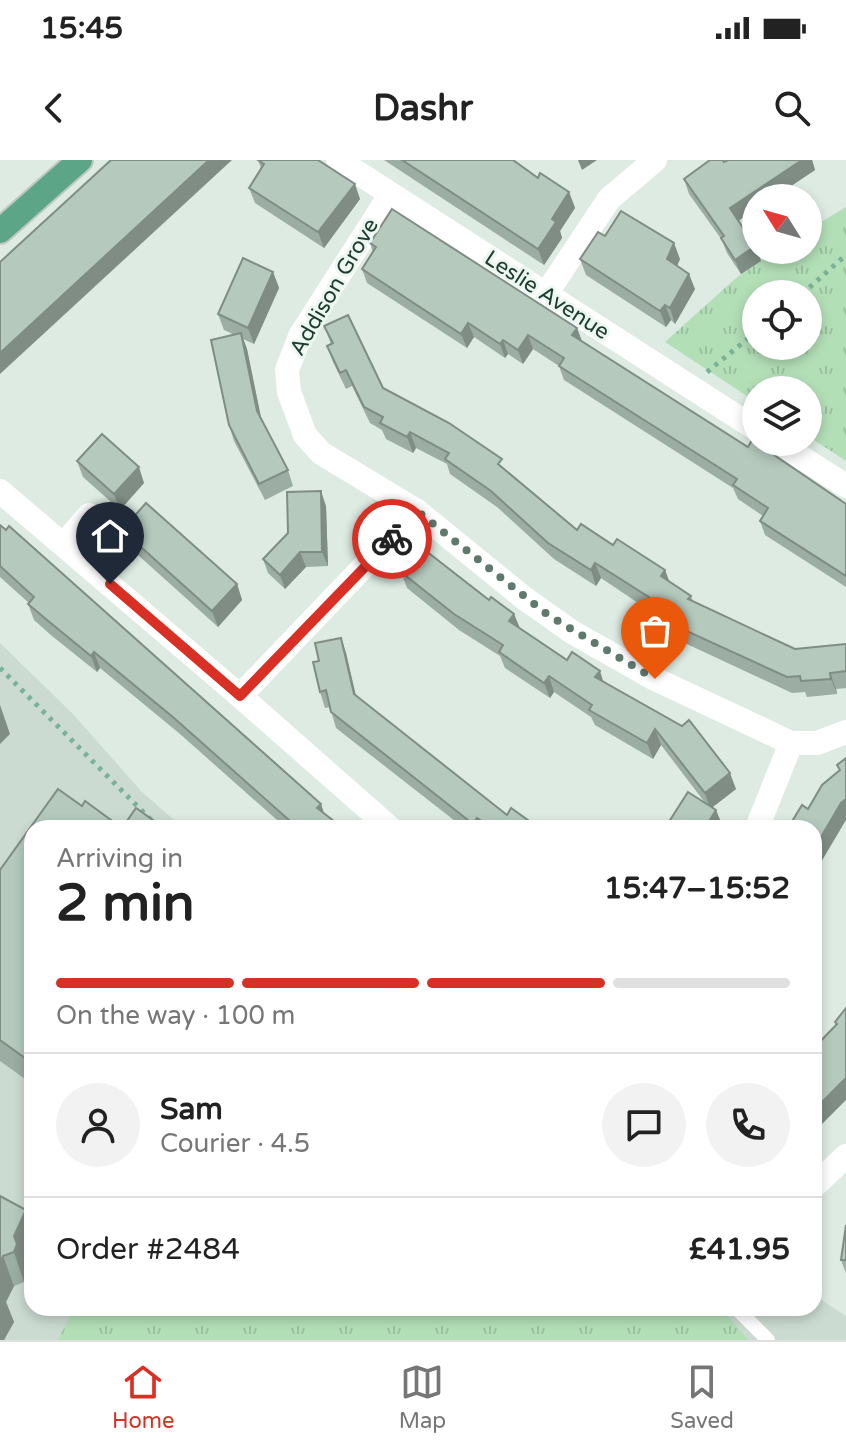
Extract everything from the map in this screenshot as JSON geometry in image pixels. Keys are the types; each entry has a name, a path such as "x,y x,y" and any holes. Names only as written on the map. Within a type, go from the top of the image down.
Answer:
{"main road":[{"path":"0,231 80,160"}],"street":[{"name":"Leslie Avenue","path":"338,160 742,420"},
{"path":"546,294 609,199 655,160"},
{"name":"Addison Grove","path":"390,195 300,336 287,370 305,435 321,453 417,511 524,598 572,632 655,679 791,743"},
{"path":"799,456 846,486"},
{"path":"0,491 381,820"},
{"path":"240,696 417,511"},
{"path":"64,544 89,515"},
{"path":"760,820 791,743 817,743 846,732"},
{"path":"822,1178 846,1156"}],"lane":[{"path":"744,1316 768,1340"}],"path":[{"path":"818,280 846,255"},
{"path":"692,388 742,344"},
{"path":"0,668 151,820"}],"shaded area":[{"path":"0,643 73,714 141,791 174,820 24,820 24,1316 822,1316 822,1300 846,1316 846,1340 0,1340"}],"green space":[{"path":"846,207 846,461 822,445 822,376 742,376 742,393 665,342 736,278 756,264 822,264 822,222"},
{"path":"70,1316 728,1316 748,1340 58,1340"}],"building":[{"path":"111,160 209,160 0,353 0,262"},
{"path":"258,160 318,160 355,184 318,232 249,188 264,164"},
{"path":"402,160 513,160 538,178 540,173 569,192 552,219 556,222 538,249"},
{"path":"710,160 802,160 766,184 742,184 742,200 730,208 742,226 742,255 735,260 721,238 724,236 684,179"},
{"path":"392,209 577,328 572,335 742,443 742,456 776,456 846,504 846,576 760,521 768,508 733,485 737,479 559,366 564,358 528,335 518,350 503,340 500,344 468,323 461,334 362,269 376,247 370,243"},
{"path":"621,211 674,243 667,259 689,274 670,308 665,305 660,311 580,259 598,232 605,236"},
{"path":"243,258 273,272 248,328 218,314"},
{"path":"348,315 383,388 449,423 502,459 498,464 577,530 581,524 613,545 617,539 665,570 661,576 691,596 688,599 795,649 846,644 846,671 830,673 831,679 801,681 800,676 787,677 669,623 647,607 652,599 595,563 591,570 548,543 491,491 445,459 449,453 410,432 407,437 380,423 383,417 364,407 346,370 340,373 327,346 333,343 324,326"},
{"path":"241,333 257,411 288,470 259,484 229,425 211,340"},
{"path":"102,434 139,467 114,494 77,461"},
{"path":"321,491 322,552 300,552 280,575 263,559 288,533 287,492"},
{"path":"146,503 237,584 212,611 122,530"},
{"path":"0,525 6,530 9,526 321,804 317,808 333,820 289,820 174,718 94,652 91,656 28,604 34,597 0,566"},
{"path":"421,547 489,600 491,597 514,614 509,621 567,660 572,652 600,671 595,677 682,726 689,720 730,773 705,793 655,729 647,743 589,710 592,705 549,676 544,683 499,652 503,645 454,614 401,572"},
{"path":"341,638 354,694 507,815 511,808 528,820 468,820 331,712 326,690 320,692 313,662 319,661 315,643"},
{"path":"846,758 846,799 822,835 822,820 793,820 802,805 808,809 822,785 840,770 837,765"},
{"path":"58,789 82,806 85,801 111,820 36,820"},
{"path":"688,792 716,810 710,820 670,820"},
{"path":"136,808 153,820 128,820"},
{"path":"24,836 24,1057 0,1040 0,870"},
{"path":"846,1008 846,1078 822,1102 822,1040 837,1024 835,1022"},
{"path":"0,1196 24,1209 24,1214 14,1236 17,1244 14,1252 3,1256 0,1263"},
{"path":"846,1225 846,1260 841,1260"}],"way so far":[{"path":"392,539 417,511 524,598 572,632 655,679"}],"route":[{"path":"110,584 240,696 392,539"}]}
